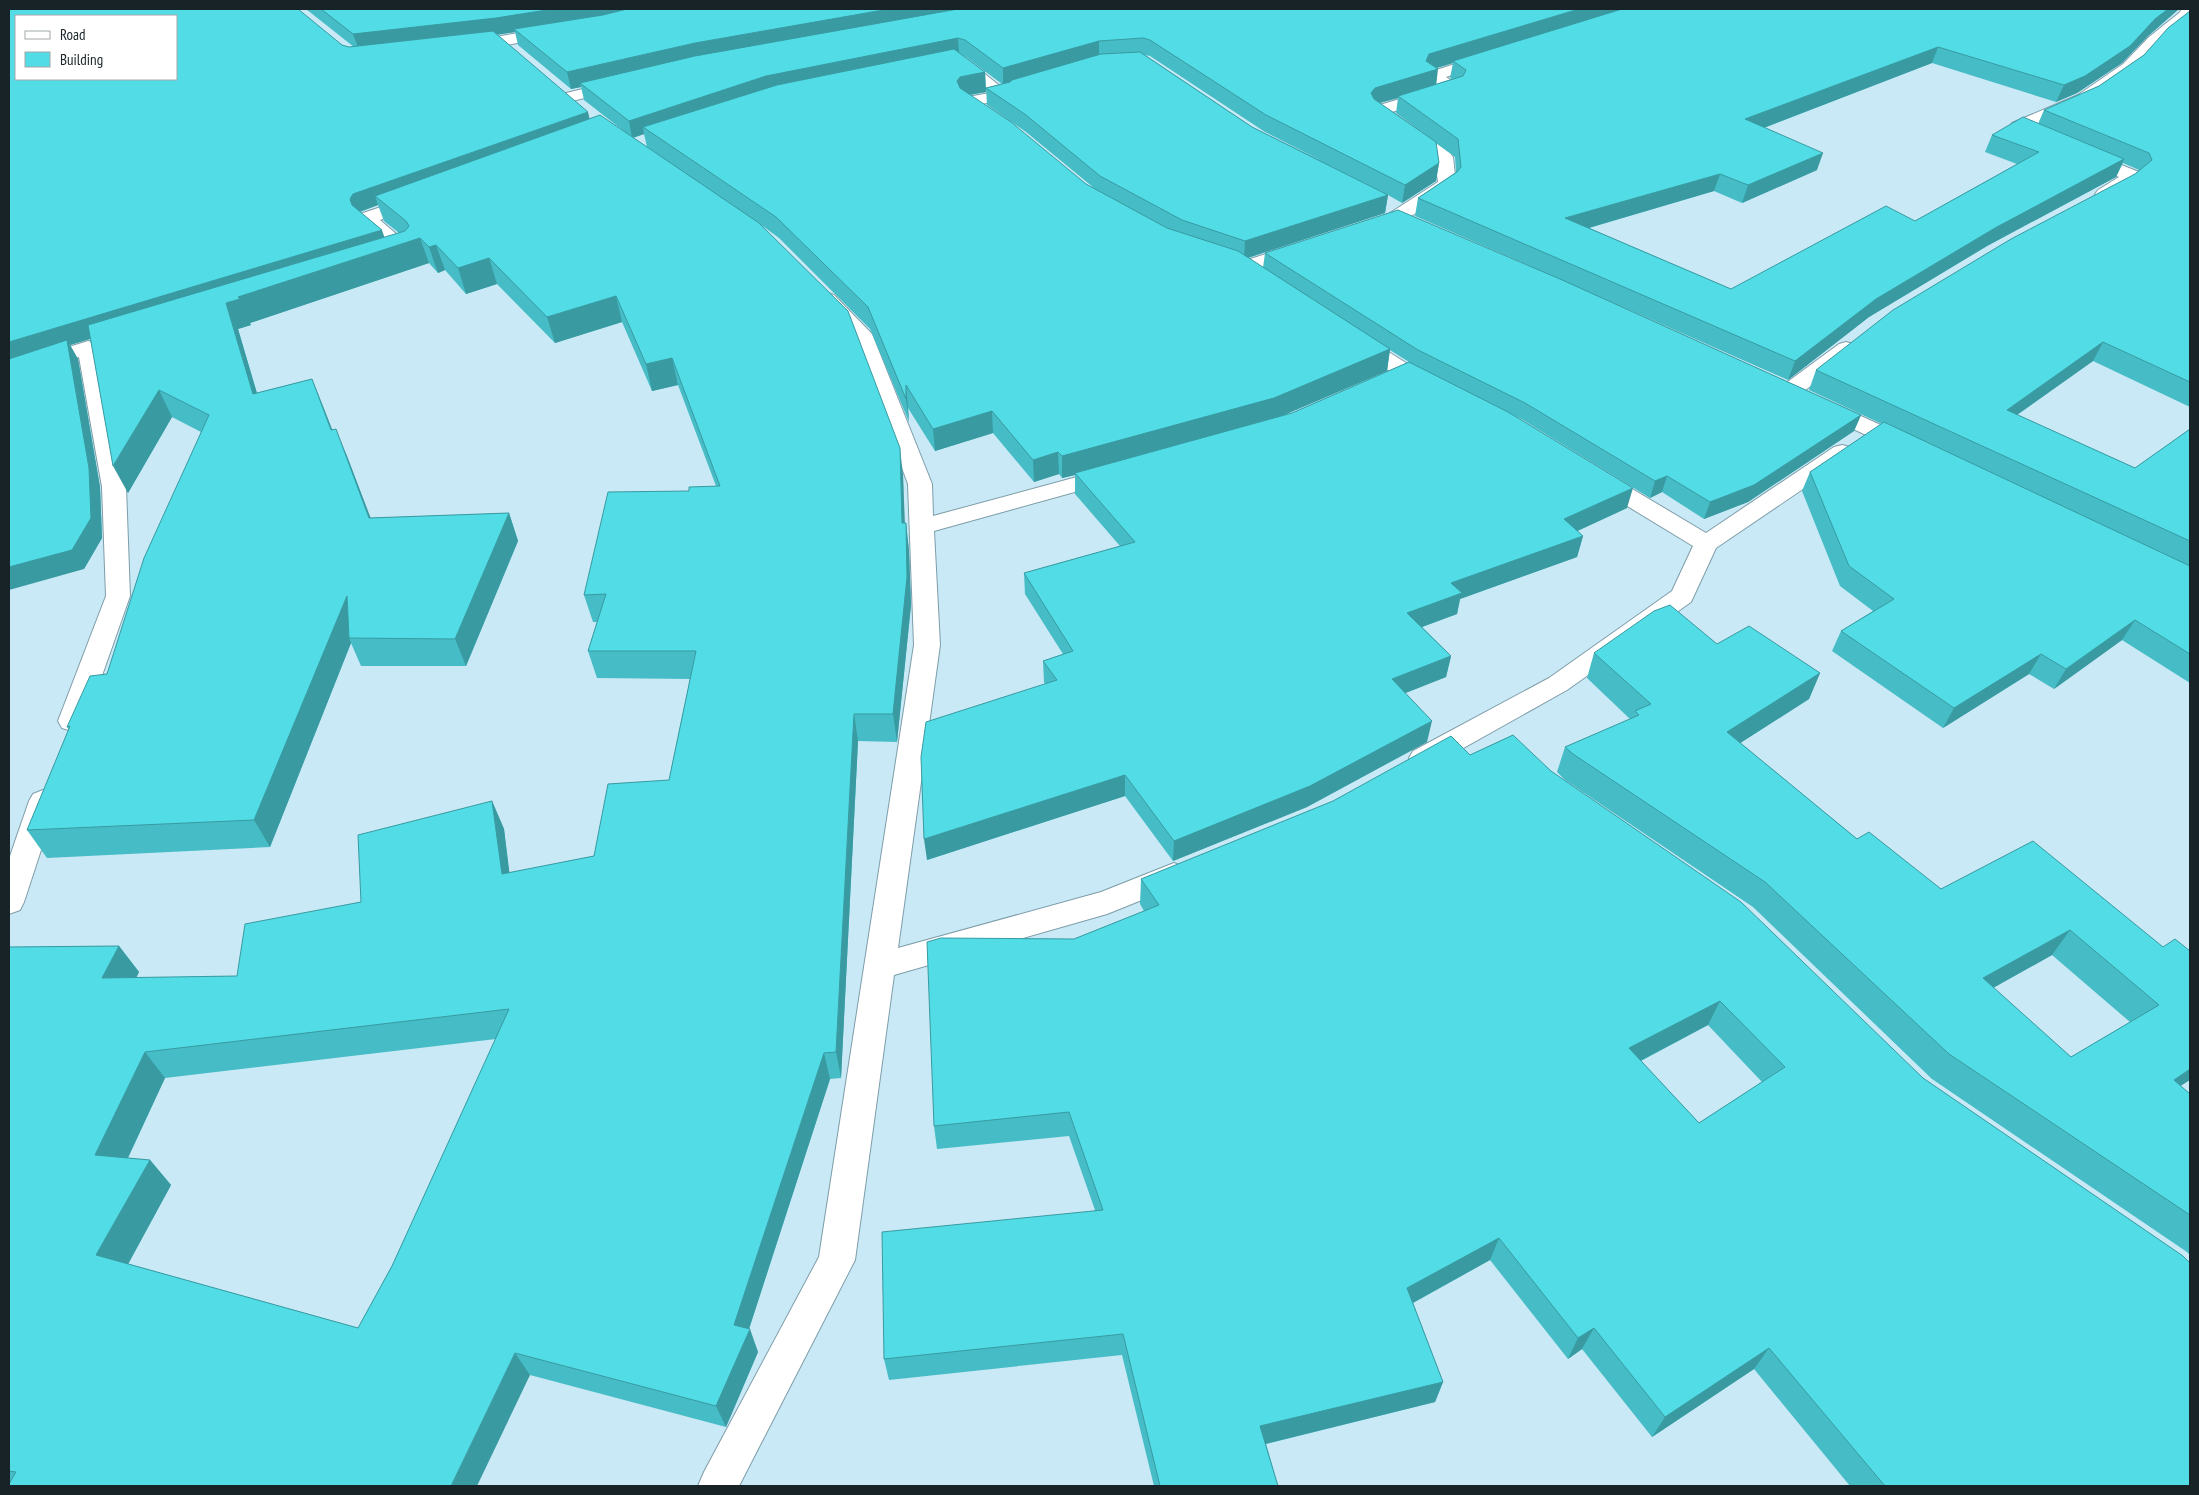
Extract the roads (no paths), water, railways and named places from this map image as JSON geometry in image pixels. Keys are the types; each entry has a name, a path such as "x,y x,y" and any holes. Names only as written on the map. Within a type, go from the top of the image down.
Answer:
{"street":[{"path":"2054,142 2018,127 2084,98 2129,67 2154,40 2185,16 2189,9"},
{"path":"523,59 491,42 568,30"},
{"path":"1396,216 1447,184 1444,157 1379,111 1454,88 1433,76 1503,54"},
{"path":"940,65 959,61 1010,91 1003,95 968,102 1004,127"},
{"path":"588,114 560,91 633,82"},
{"path":"2071,150 2133,176 2119,186 2092,200"},
{"path":"378,260 406,251 367,218 432,194"},
{"path":"1244,267 1316,244"},
{"path":"1200,252 1244,267 1269,283"},
{"path":"718,1486 837,1260 927,645 920,484 862,334 813,285"},
{"path":"1342,330 1407,372 1451,394"},
{"path":"1790,391 1863,335"},
{"path":"9,373 98,344 114,487 118,596 65,740"},
{"path":"1380,384 1407,372"},
{"path":"1772,383 1920,451"},
{"path":"1403,770 1498,733 1558,684 1682,596 1706,544 1875,430"},
{"path":"1580,467 1706,544"},
{"path":"921,527 1130,469"},
{"path":"9,902 52,776"},
{"path":"880,966 1107,902 1199,865"}]}
